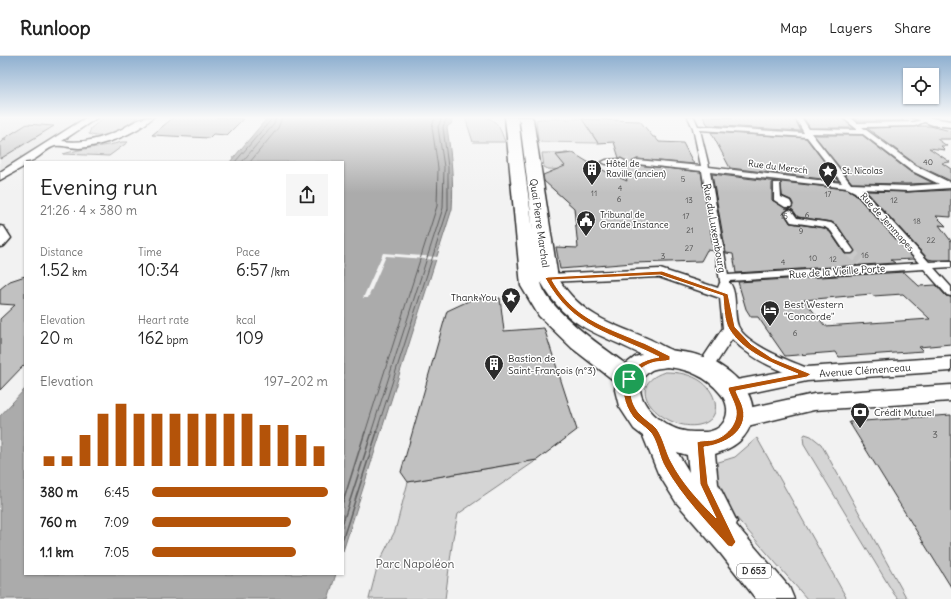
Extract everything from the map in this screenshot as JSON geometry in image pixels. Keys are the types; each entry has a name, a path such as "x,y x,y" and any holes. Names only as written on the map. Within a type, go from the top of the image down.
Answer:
{"main road":[{"name":"Quai Pierre Marchal","path":"513,142 531,286 547,311 580,342 629,379"},
{"name":"Quai Pierre Marchal","path":"529,142 548,278 557,294 571,310 589,322 667,358"},
{"path":"667,358 692,362 705,367 720,377 731,389 740,409 739,419 735,429 727,437 714,443 700,445 685,443 669,439 655,432 636,415 629,403 627,390 629,379 633,371 650,361 667,358"},
{"name":"D 653","path":"655,432 668,464 686,493 732,542 777,599"},
{"name":"D 653","path":"700,445 704,484 732,542"}],"street":[{"path":"25,161 53,143 66,145 87,142"},
{"name":"Rue du Luxembourg","path":"699,142 725,287"},
{"name":"Rue de Jemmapes","path":"815,142 849,186 858,190 951,293"},
{"path":"879,142 913,168 950,186"},
{"path":"0,177 24,162"},
{"path":"606,162 621,162"},
{"name":"Rue du Mersch","path":"637,162 705,169 775,180 849,186 928,188 950,186"},
{"path":"937,179 950,175"},
{"path":"775,180 777,198 787,203 788,209 794,220 828,225 834,229 849,251"},
{"path":"0,230 5,238 0,243"},
{"name":"Rue de la Vieille Porte","path":"725,287 864,266 951,264"},
{"path":"548,278 660,273 697,285 725,287 731,328 749,346 760,354 782,365 807,374"},
{"path":"705,367 731,328"},
{"name":"Avenue Clémenceau","path":"731,389 807,374 951,364"},
{"path":"739,419 814,402 951,393"}],"shaded area":[{"path":"0,142 44,142 0,171"}],"green space":[{"path":"128,142 109,156 63,154 78,150"},
{"path":"560,142 598,142 598,143"},
{"path":"542,153 568,153 556,155 572,170 548,169 544,167"},
{"path":"665,372 689,375 702,382 712,393 716,406 712,418 699,425 686,425 673,422 661,415 652,407 646,397 646,388 652,379"},
{"path":"805,434 811,436 821,444 906,597 910,599 898,599 894,594 804,445 803,437"},
{"path":"757,438 847,599 807,599 728,508 714,485 712,464 735,457"},
{"name":"Parc Napoléon","path":"537,460 458,514 453,538 445,599 369,599 378,564 395,531 408,482"}],"water":[{"path":"247,142 449,142 453,188 452,209 344,548 344,161 231,161"},
{"path":"24,390 24,575 336,575 328,599 0,599 0,416"}],"pier":[{"path":"383,253 439,257 438,260 386,256 368,298 363,298"}],"building":[{"path":"1,142 27,142 0,159"},
{"path":"614,142 683,143 694,164 637,159 632,163 637,165 701,172 714,251 707,250 701,261 633,263 560,269 556,247 578,248 574,208 544,181 543,175 565,166 556,155 573,153 596,167 627,181 622,165 625,164 626,161 619,158"},
{"path":"716,142 809,142 839,181 730,168"},
{"path":"820,142 872,142 909,171 933,183 907,184 852,183"},
{"path":"886,142 942,142 947,146 941,146 945,150 929,148 950,162 942,163 951,169 951,181 917,165"},
{"path":"712,174 778,182 772,183 772,200 785,208 791,208 793,204 791,200 782,196 781,182 847,189 854,193 914,259 891,260 895,263 736,273 733,254 726,253","holes":["789,209 793,210 798,217 832,222 838,226 855,252 852,254 845,254 830,232 824,228 790,223 784,213"]},
{"path":"951,190 951,217 936,216 946,226 939,225 951,241 951,260 928,259 866,191 907,192"},
{"path":"904,272 919,286 936,285 946,296 951,297 951,344 919,347 923,351 839,357 836,352 785,356 758,317 751,317 746,309 738,282","holes":["871,294 873,296 903,294 930,319 825,326 804,300"]},
{"path":"24,276 24,365 0,390 0,319 15,305 0,304 0,289 10,281"},
{"name":"Bastion de Saint-François (n°3)","path":"475,298 500,298 504,331 544,328 577,430 537,460 408,482 401,472 447,311"},
{"path":"951,415 951,587 849,422"}],"tunnel":[{"path":"621,161 637,162"},
{"path":"849,251 861,262"}],"place":[{"name":"Hôtel de Raville (ancien)","path":"592,186"},
{"name":"St. Nicolas","path":"828,188"},
{"name":"Tribunal de Grande Instance","path":"586,237"},
{"name":"Thank You","path":"511,314"},
{"name":"Best Western \"Concorde\"","path":"770,327"},
{"name":"Bastion de Saint-François (n°3)","path":"494,381"},
{"name":"Crédit Mutuel","path":"860,429"}],"route":[{"path":"660,273 726,295 731,328 749,346 760,354 782,365 807,374 731,389 737,399 740,409 739,419 735,429 727,437 714,443 700,445 704,484 732,542 686,493 668,464 655,432 636,415 629,403 627,390 629,379 633,371 641,365 650,361 667,358 635,342 595,326 571,310 557,294 548,278 660,273"}]}
